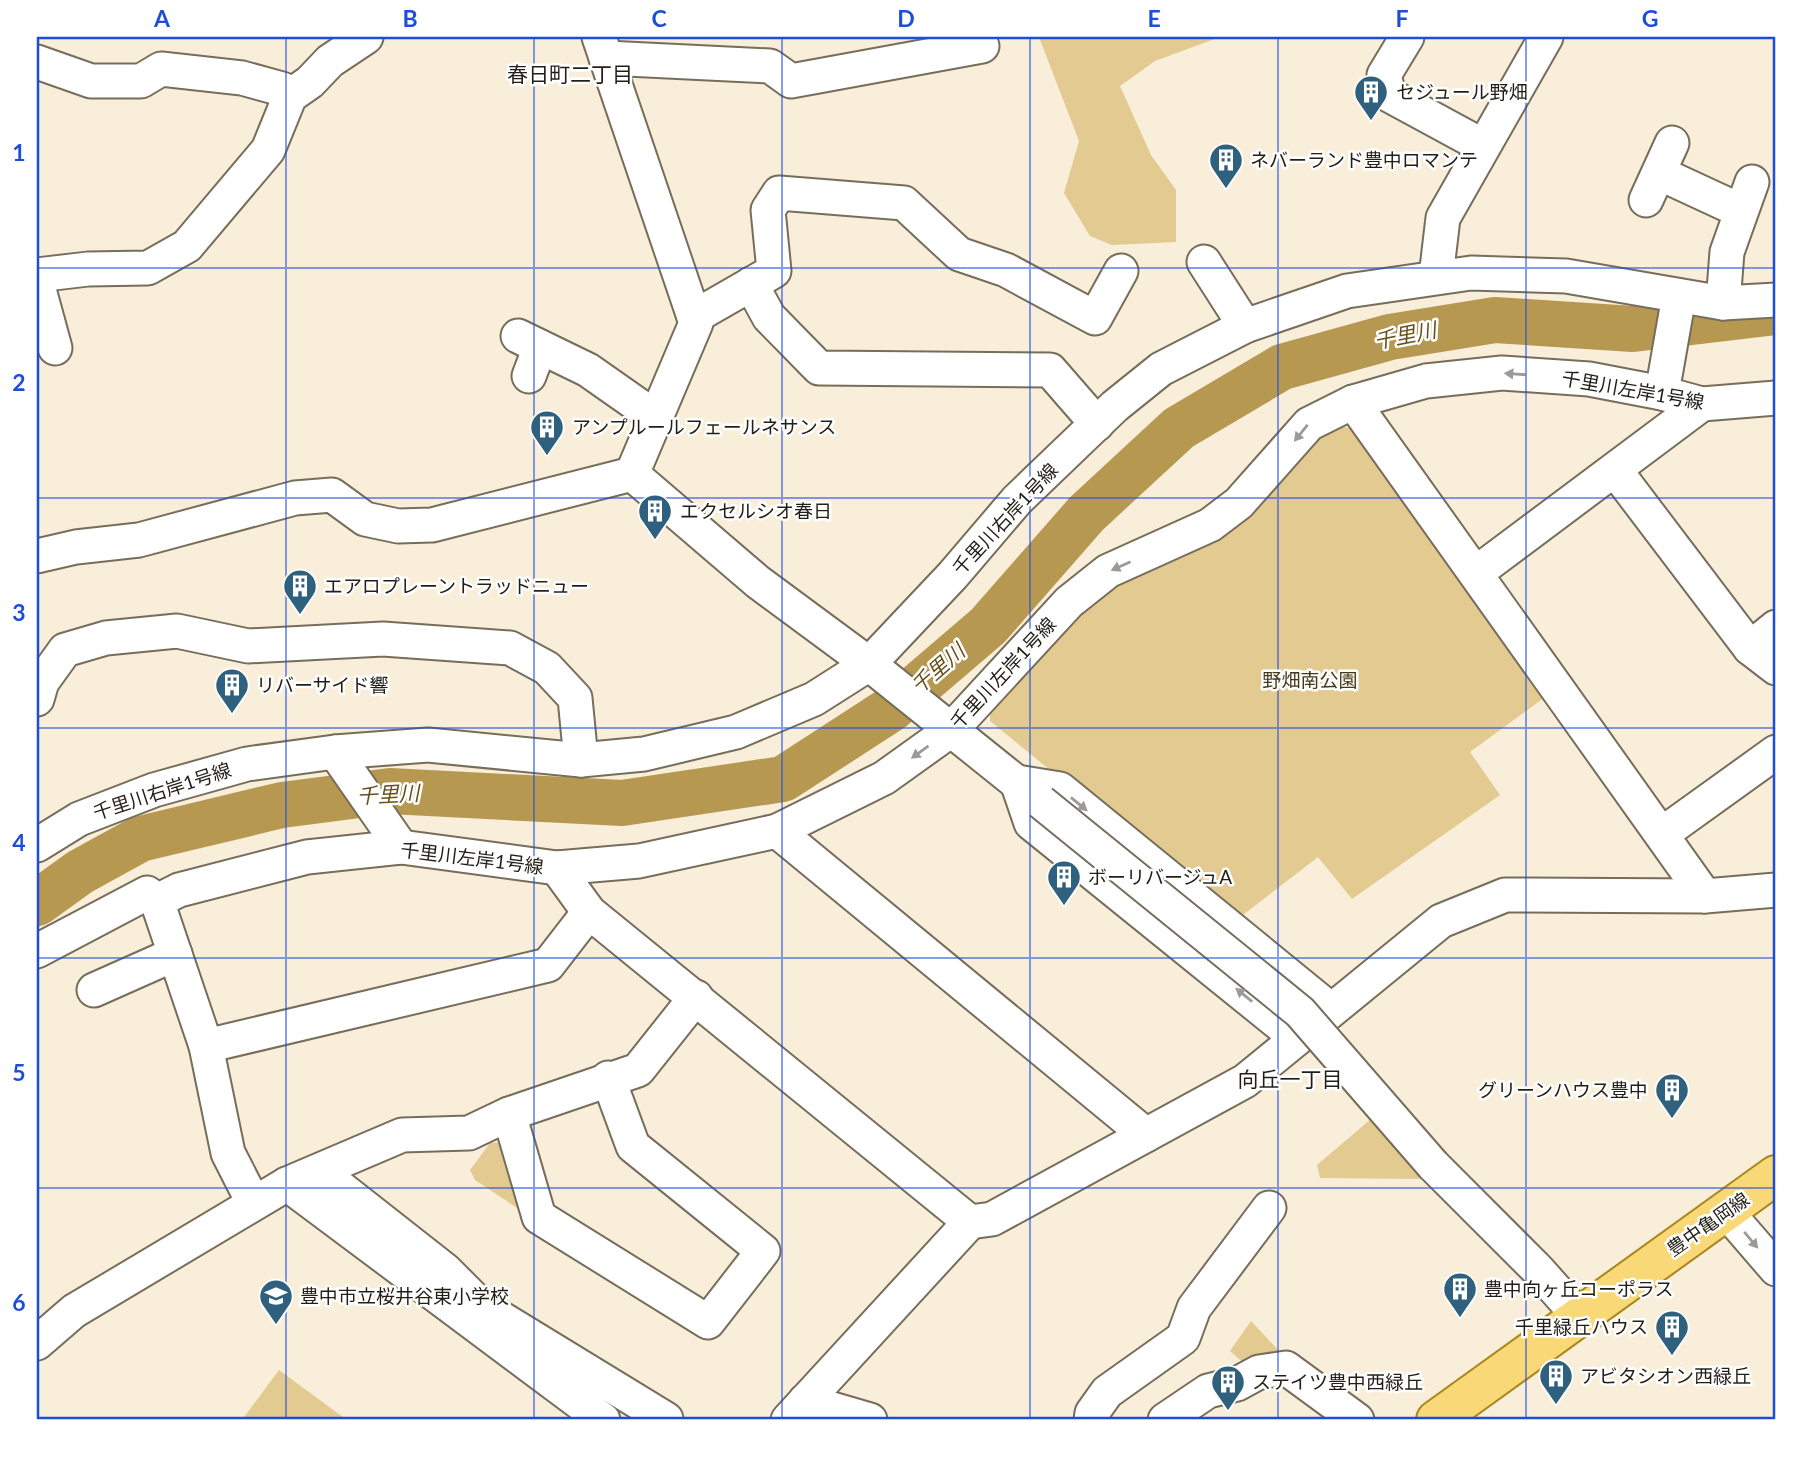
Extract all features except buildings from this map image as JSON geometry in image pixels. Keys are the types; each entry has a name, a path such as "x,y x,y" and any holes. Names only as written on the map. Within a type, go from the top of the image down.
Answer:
{"main road":[{"name":"豊中亀岡線","path":"1457,1415 1578,1315 1776,1175"}],"street":[{"path":"37,56 45,37"},
{"path":"37,275 88,269 148,268 187,246 268,149 290,96 310,82 330,61 366,37"},
{"path":"1408,37 1384,75 1389,95 1483,146"},
{"path":"1436,276 1443,218 1546,37"},
{"path":"632,474 696,323 602,47 770,66 791,81 982,46"},
{"path":"37,62 90,81 141,81 161,69 242,78 282,89 290,96"},
{"path":"1672,143 1652,186 1747,197 1727,252 1723,303"},
{"path":"694,317 774,271 768,210 779,193 904,203 960,254 1006,270 1095,318 1121,271"},
{"path":"1204,262 1245,326"},
{"name":"千里川右岸1号線","path":"37,845 79,819 154,790 247,764 335,752 428,745 581,760 644,754 730,734 814,699 872,666 1017,500 1097,424 1161,369 1245,326 1347,291 1471,273 1566,276 1723,303 1776,300"},
{"path":"37,282 55,348"},
{"path":"751,284 769,317 819,368 1050,370 1097,424"},
{"path":"1662,393 1679,296"},
{"path":"529,353 588,370 656,417"},
{"name":"千里川左岸1号線","path":"37,951 147,893 157,901 179,890 307,857 401,847 557,868 639,861 777,831 884,778 946,726 1069,602 1108,571 1210,525 1239,503 1309,424 1353,401 1426,381 1502,373 1589,379 1702,404 1776,398"},
{"path":"1353,401 1705,895"},
{"path":"1476,573 1702,404"},
{"path":"1615,470 1750,648 1776,668"},
{"path":"37,556 76,547 139,540 295,498 332,495 365,519 398,526 432,525 632,474"},
{"path":"632,474 758,582 872,666 1300,1012 1433,1165 1538,1270 1578,1315"},
{"path":"1750,648 1776,627"},
{"path":"37,699 42,682 65,650 106,638 177,631 248,646 383,639 510,648 547,668 575,698 581,760"},
{"path":"335,752 401,847"},
{"path":"1662,834 1776,752"},
{"path":"1029,792 1060,789 1331,1010"},
{"path":"1029,792 1031,823 1297,1038"},
{"path":"777,831 1146,1135"},
{"path":"557,868 589,912 970,1222"},
{"path":"797,1411 970,1222 992,1219 1245,1081 1441,921 1505,895 1705,895 1776,890"},
{"path":"157,901 206,1046 228,1153 253,1202"},
{"path":"206,1046 548,965 589,912"},
{"path":"94,990 175,954"},
{"path":"37,1343 74,1311 287,1184 402,1135 469,1133 509,1114 608,1078 638,1070 696,997"},
{"path":"509,1114 539,1217 708,1322 763,1251 633,1146 608,1078"},
{"path":"319,1171 445,1270 481,1306 666,1419"},
{"path":"287,1184 603,1420"},
{"path":"1091,1420 1092,1413 1107,1392 1183,1338 1194,1308 1269,1208"},
{"path":"1726,1211 1776,1269"},
{"path":"1164,1420 1188,1401 1208,1391 1237,1384 1259,1372 1286,1368 1357,1420"},
{"path":"797,1411 870,1420"}],"green space":[{"path":"1039,37 1220,37 1155,61 1120,86 1151,155 1176,190 1176,242 1112,245 1090,236 1064,193 1079,141"},
{"name":"野畑南公園","path":"1331,424 1352,429 1545,697 1470,752 1500,795 1352,899 1318,857 1235,921 990,721 990,711 1080,608"},
{"path":"1371,1119 1423,1179 1320,1178 1317,1165"},
{"path":"503,1142 529,1216 475,1180 470,1170 490,1143"},
{"path":"1251,1321 1279,1351 1273,1353 1275,1359 1249,1368 1230,1351"},
{"path":"279,1370 347,1420 242,1420"}],"waterway":[{"name":"千里川","path":"37,903 80,872 140,839 282,805 390,791 622,803 783,779 891,709 988,626 1086,514 1179,428 1282,367 1390,337 1495,320 1633,329 1776,312"}],"place":[{"name":"セジュール野畑","path":"1371,122"},
{"name":"ネバーランド豊中ロマンテ","path":"1226,190"},
{"name":"アンプルールフェールネサンス","path":"547,457"},
{"name":"エクセルシオ春日","path":"655,541"},
{"name":"エアロプレーントラッドニュー","path":"300,616"},
{"name":"リバーサイド響","path":"232,715"},
{"name":"ボーリバージュA","path":"1064,907"},
{"name":"グリーンハウス豊中","path":"1672,1120"},
{"name":"豊中向ヶ丘コーポラス","path":"1460,1319"},
{"name":"豊中市立桜井谷東小学校","path":"276,1326"},
{"name":"千里緑丘ハウス","path":"1672,1357"},
{"name":"アビタシオン西緑丘","path":"1556,1406"},
{"name":"ステイツ豊中西緑丘","path":"1228,1412"}],"district":[{"name":"春日町二丁目","path":"570,75"},
{"name":"向丘一丁目","path":"1290,1080"}]}
